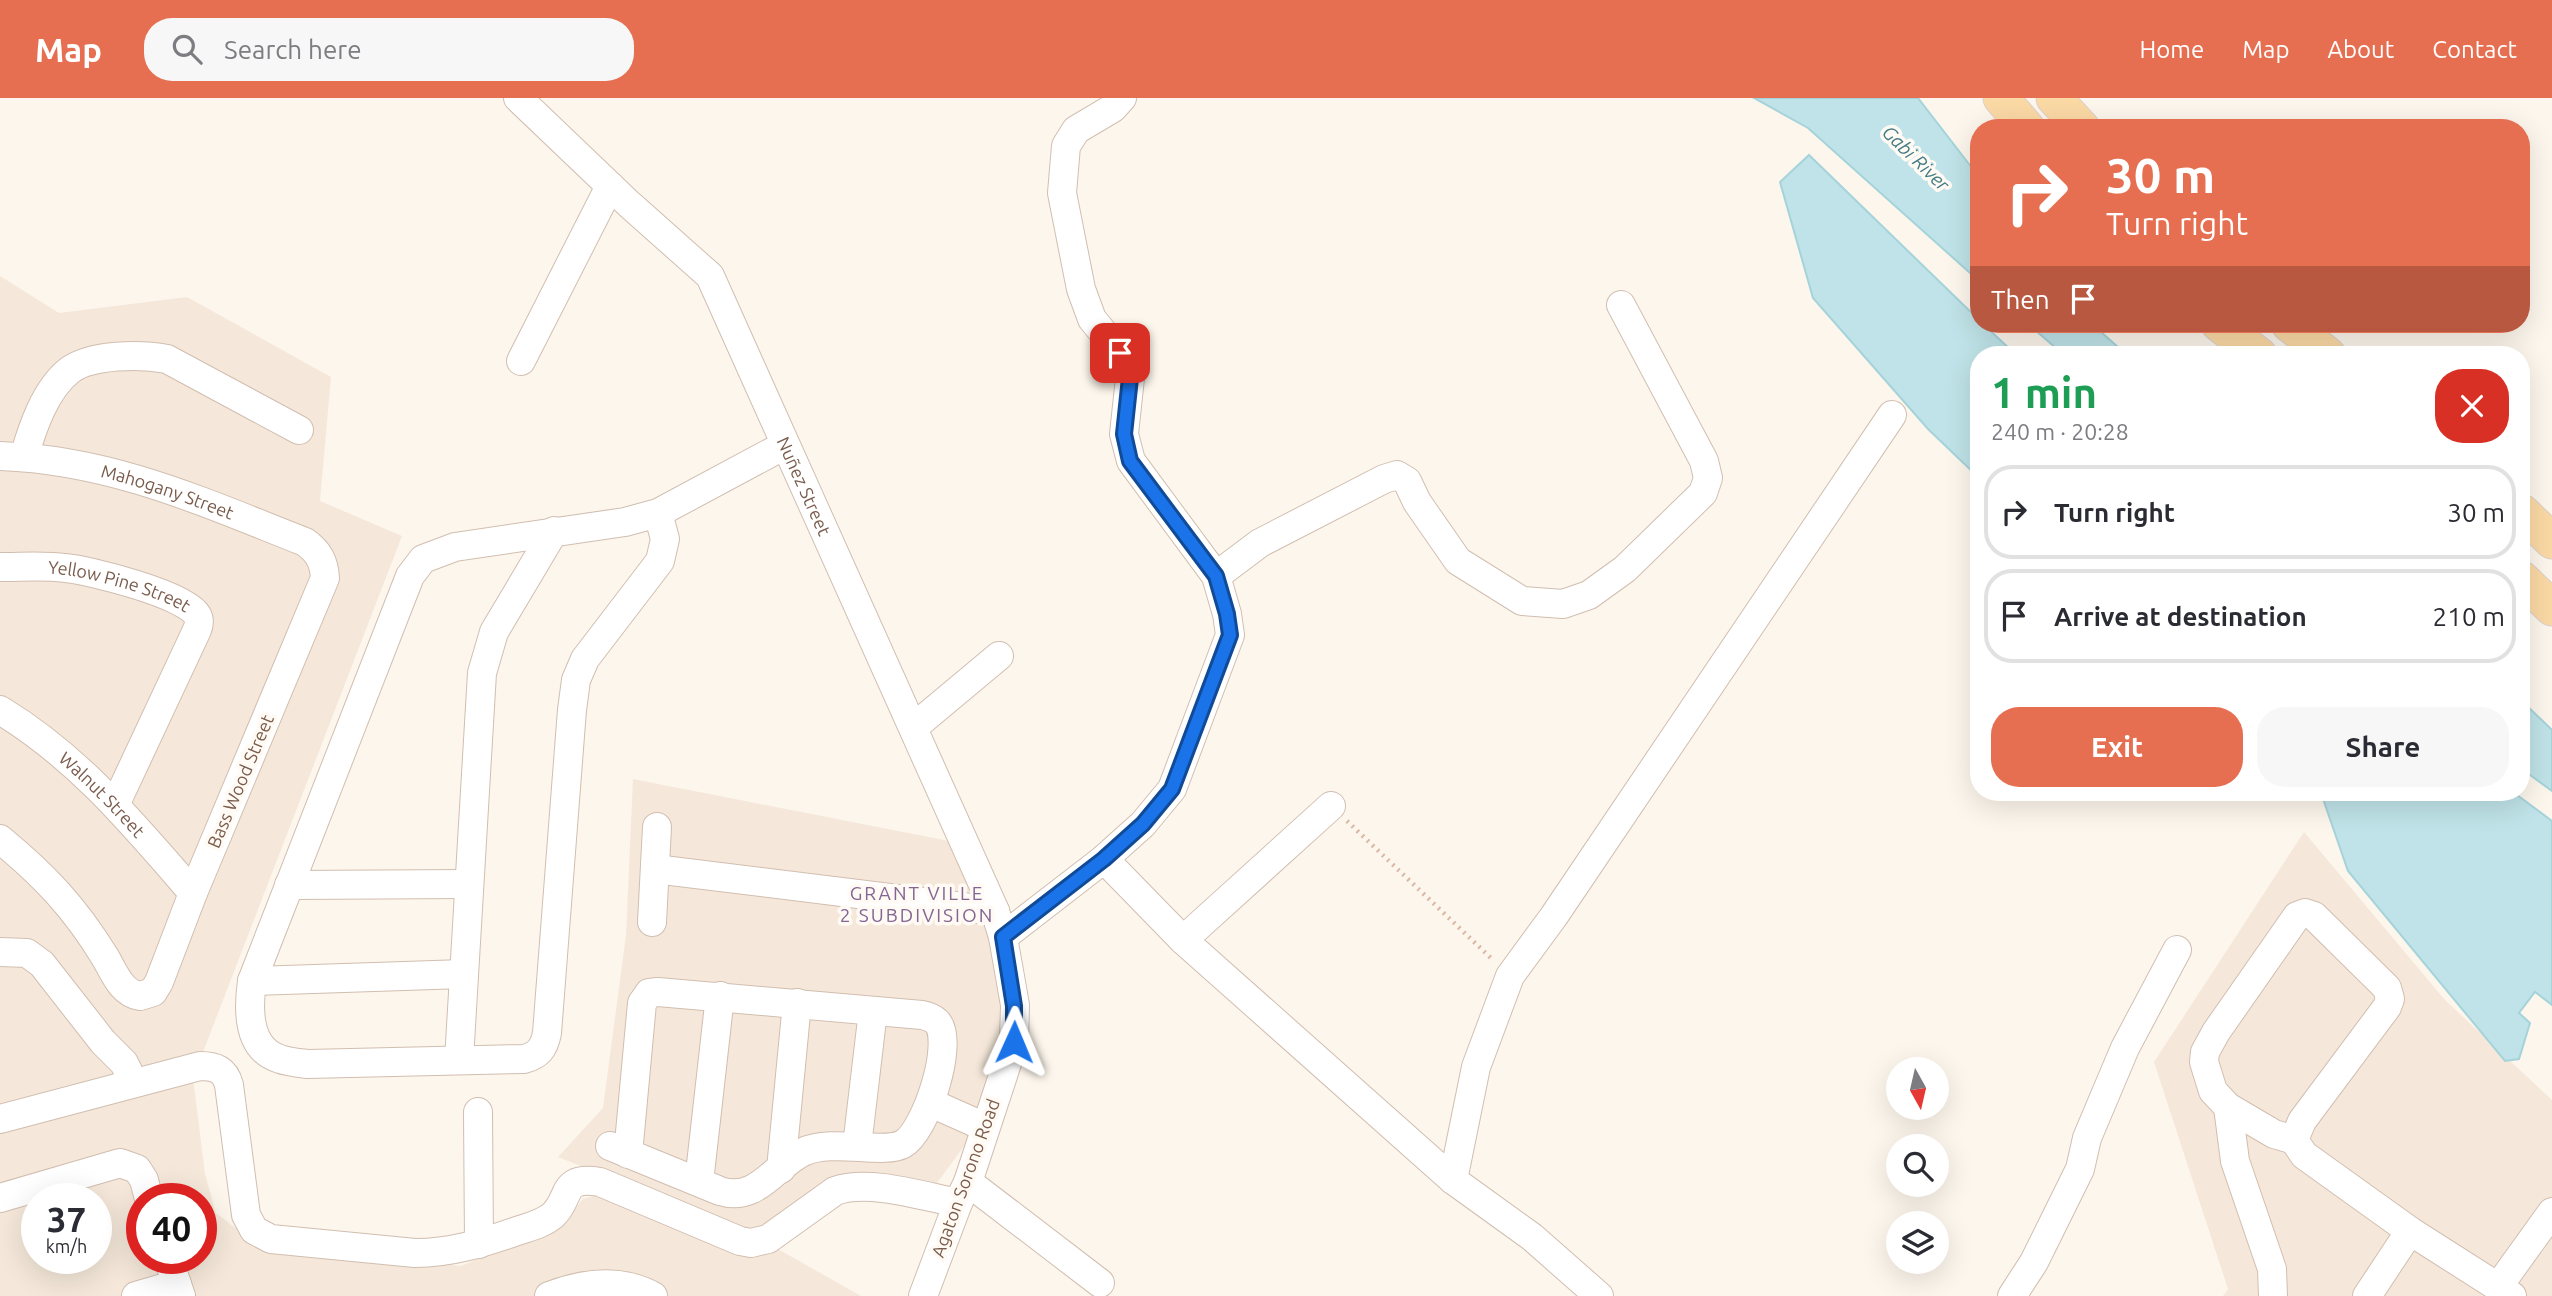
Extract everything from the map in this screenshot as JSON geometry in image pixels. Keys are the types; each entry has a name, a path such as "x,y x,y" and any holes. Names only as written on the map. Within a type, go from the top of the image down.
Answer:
{"main road":[{"path":"2001,98 2018,119"},
{"path":"2054,98 2074,119"},
{"path":"2231,333 2247,346"},
{"path":"2300,333 2317,346"},
{"path":"2530,520 2552,541"},
{"path":"2530,587 2552,608"}],"street":[{"name":"Nuñez Street","path":"518,98 710,276 914,727 999,924"},
{"path":"655,869 999,924 1104,859 1143,824 1172,789 1230,635 1216,576 1130,461 1124,434 1130,378 1120,353 1093,319 1081,289 1076,265 1062,193 1066,146 1076,130 1113,108 1121,98"},
{"path":"521,361 610,186"},
{"path":"1216,576 1261,543 1384,479 1398,475 1407,481 1417,502 1458,561 1500,588 1522,601 1563,604 1590,595 1625,569 1693,503 1703,493 1709,478 1704,461 1621,305"},
{"path":"12,457 62,378 80,365 123,357 149,356 167,359 299,430"},
{"path":"1453,1180 1476,1067 1510,976 1554,916 1892,415"},
{"path":"658,513 665,539 660,561 585,659 576,680 545,1044 538,1054 524,1059 308,1064 278,1059 262,1049 251,1026 249,1012 252,981 416,566 423,559 455,547 625,522 658,513 785,445"},
{"name":"Mahogany Street","path":"12,457 97,468 164,486 305,542 322,560"},
{"path":"459,1060 485,656 494,632 554,531"},
{"name":"Bass Wood Street","path":"0,839 65,899 127,991 144,996 153,992 323,588 325,578 322,560"},
{"name":"Yellow Pine Street","path":"0,567 90,571 145,588 187,606 197,614 197,630 116,803"},
{"path":"914,727 999,656"},
{"name":"Walnut Street","path":"0,710 68,759 116,803 193,893"},
{"path":"1183,940 1331,806"},
{"path":"652,922 657,827"},
{"path":"1104,859 1183,940 1453,1180 1532,1237 1599,1296"},
{"path":"289,885 469,884"},
{"path":"2294,1140 2302,1121 2387,1007 2390,999 2387,988 2314,916 2305,913 2297,916 2205,1052 2204,1062 2213,1091 2228,1107 2274,1134 2294,1140 2304,1155 2410,1231 2505,1292 2552,1212"},
{"name":"Agaton Sorono Road","path":"923,1296 963,1193 1014,1042 1014,1006 999,924"},
{"path":"2012,1296 2034,1262 2080,1169 2087,1138 2125,1048 2177,950"},
{"path":"0,952 27,953 42,964 103,1042 124,1063 134,1083"},
{"path":"252,981 464,974"},
{"path":"649,993 797,1003 922,1015 938,1023 942,1045 931,1103 917,1129 905,1143 891,1147 834,1146 811,1149 759,1186 736,1194 728,1194 619,1150 643,999 649,993"},
{"path":"699,1182 720,996"},
{"path":"781,1169 797,1003"},
{"path":"857,1146 873,1011"},
{"path":"0,1119 200,1066 215,1068 222,1071 229,1085 246,1214 254,1230 262,1236 415,1253 449,1251 541,1223 558,1210 567,1191 580,1181 600,1182 740,1241 751,1243 768,1239 835,1191 847,1187 879,1188 963,1193 1100,1283"},
{"path":"931,1103 985,1127"},
{"path":"2228,1107 2235,1161 2272,1269 2273,1296"},
{"path":"478,1112 479,1244"},
{"path":"0,1198 120,1163 136,1168 145,1183"},
{"path":"2367,1296 2410,1231"},
{"path":"136,1296 175,1279"},
{"path":"549,1296 588,1284 618,1285 649,1295"}],"path":[{"path":"1331,806 1510,976"}],"shaded area":[{"path":"0,276 59,313 187,297 331,377 320,501 402,536 193,1078 208,1183 126,1183 126,1274 217,1274 217,1214 259,1246 461,1266 564,1222 583,1199 601,1194 778,1249 861,1296 0,1296"},
{"path":"633,779 954,842 1000,971 1006,1044 979,1126 934,1187 846,1180 776,1226 749,1232 558,1157 603,1108 626,935"},
{"path":"2304,832 2445,1000 2552,1100 2552,1296 2223,1296 2228,1289 2154,1062"}],"water":[{"name":"Gabi River","path":"1754,98 1918,98 1970,165 1970,273 1808,128"},
{"path":"1809,155 1970,311 1970,333 1993,333 2007,346 1970,346 1970,469 1928,429 1813,298 1780,182"},
{"path":"2038,333 2102,333 2117,346 2054,346"},
{"path":"2530,709 2552,730 2552,791 2530,775"},
{"path":"2324,801 2525,801 2552,821 2552,1005 2535,992 2519,1013 2530,1023 2519,1059 2505,1061 2348,871"}],"district":[{"name":"GRANT VILLE 2 SUBDIVISION","path":"917,904"}],"route":[{"path":"1014,1042 1014,1006 1003,937 1104,859 1143,824 1172,789 1230,635 1216,576 1130,461 1124,434 1130,378 1120,353"}]}
